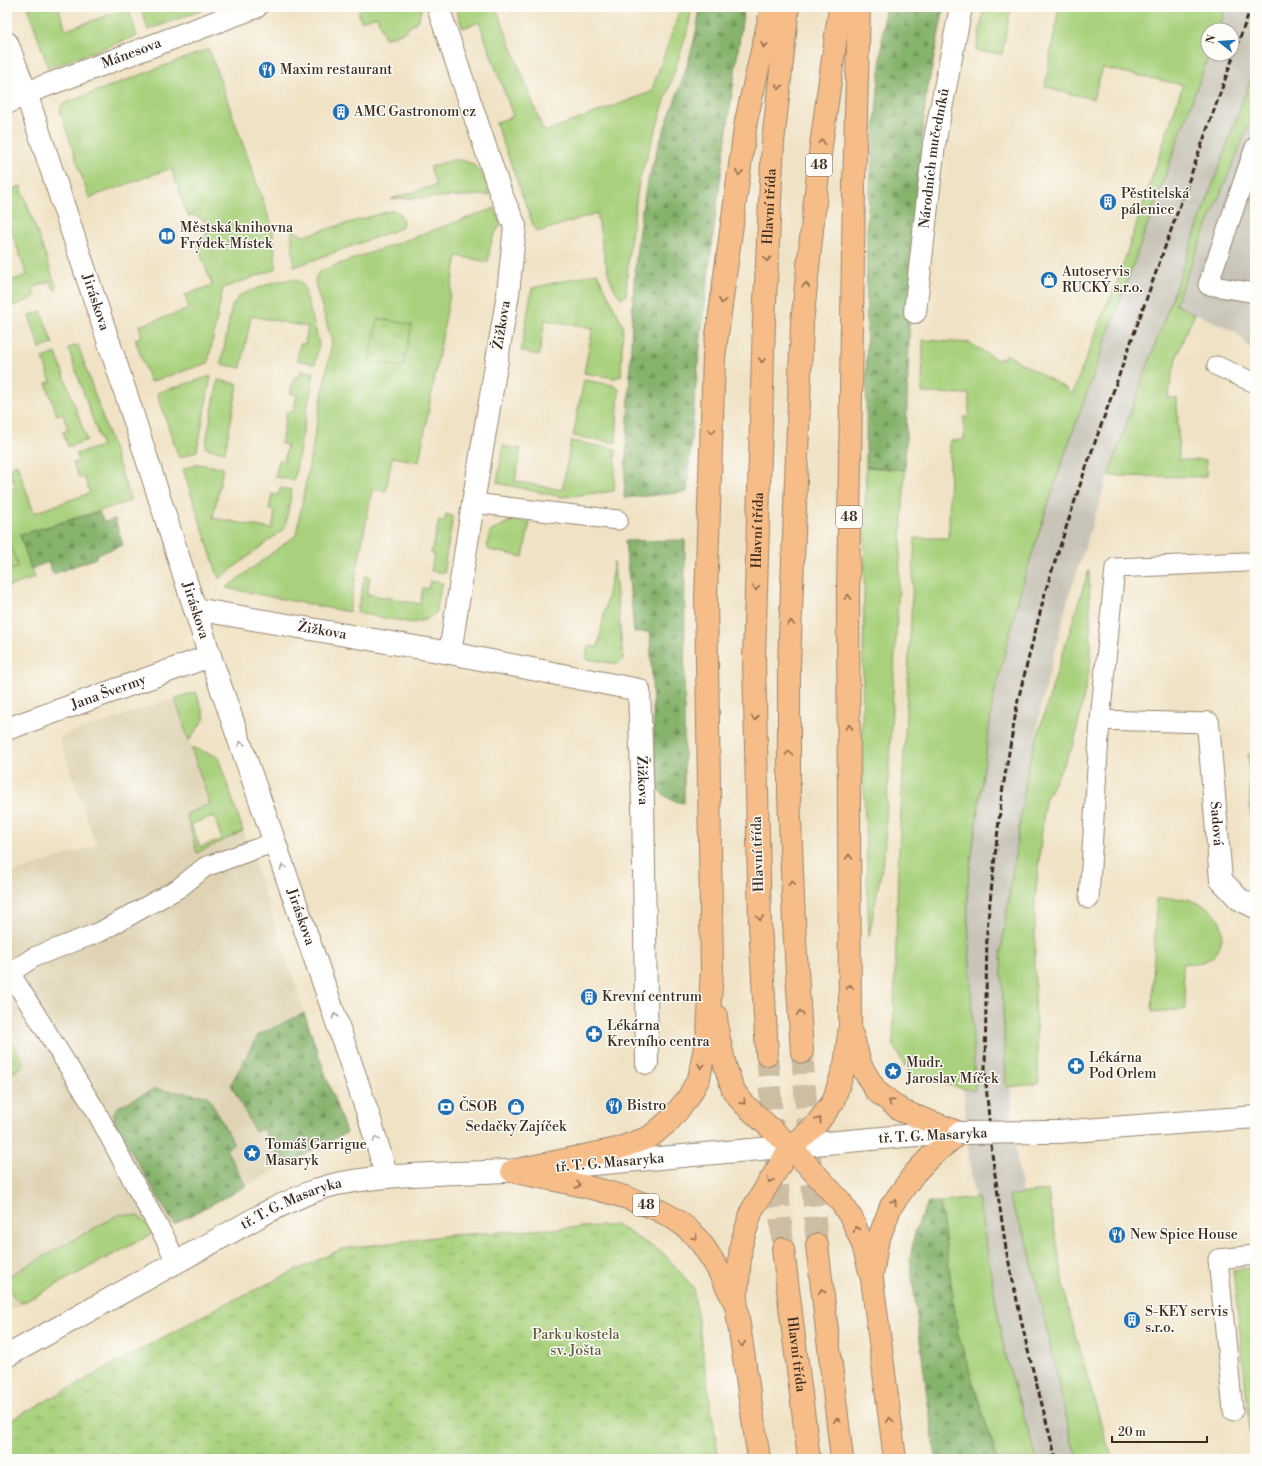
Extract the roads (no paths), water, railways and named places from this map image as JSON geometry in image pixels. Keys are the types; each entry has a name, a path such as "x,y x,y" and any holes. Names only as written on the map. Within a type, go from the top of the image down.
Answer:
{"main road":[{"path":"772,7 746,121 714,358 706,598 712,972 718,1035 733,1090 744,1104 791,1147 842,1202 852,1219 863,1245 872,1280 895,1459"},
{"name":"Hlavní třída","path":"767,1054 760,924 754,642 763,328 771,173 788,7"},
{"name":"48","path":"802,1052 794,923 789,794 789,665 802,324 821,146 840,7"},
{"name":"48","path":"759,1459 736,1306 741,1245 752,1210 791,1147 815,1126 833,1102 845,1065 850,1026 848,596 854,186 859,7"},
{"path":"512,1171 616,1149 650,1137 670,1120 688,1098 699,1078 708,1031 712,972"},
{"name":"48","path":"850,1026 860,1064 876,1091 926,1127 960,1134"},
{"path":"872,1280 877,1243 892,1206 914,1174 930,1157 960,1134"},
{"name":"48","path":"512,1171 633,1199 663,1213 694,1235 716,1266 736,1306"},
{"path":"817,1245 842,1459"},
{"name":"Hlavní třída","path":"783,1249 809,1459"}],"street":[{"name":"Mánesova","path":"7,103 26,93 256,7"},
{"name":"Žižkova","path":"438,7 501,194 515,226 508,294 473,503 450,653"},
{"name":"Národních mučedníků","path":"915,312 934,144 961,7"},
{"name":"Jiráskova","path":"7,43 26,93 148,461 210,656 370,1120 387,1177"},
{"name":"Žižkova","path":"195,609 450,653 639,690 643,802 647,1063"},
{"name":"Jana Švermy","path":"7,729 210,656"},
{"name":"Sadová","path":"1208,723 1221,880 1239,899 1255,907"},
{"name":"tř. T. G. Masaryka","path":"960,1134 1045,1132 1255,1118"},
{"name":"tř. T. G. Masaryka","path":"7,1356 269,1211 304,1195 336,1184 387,1177 512,1171 791,1147 926,1127"}],"lane":[{"path":"1255,147 1208,284 1255,293"},
{"path":"1217,366 1255,383"},
{"path":"473,503 618,520"},
{"path":"1089,899 1100,720 1115,568 1246,562"},
{"path":"1100,720 1208,723"},
{"path":"176,1263 166,1240 96,1111 8,970 34,957 100,932 179,888 205,867 275,842"},
{"path":"1233,1411 1218,1259 1255,1255"}],"tunnel":[{"path":"802,1052 817,1245"},
{"path":"767,1054 783,1249"}],"railway":[{"path":"1056,1459 1027,1347 1006,1249 992,1154 985,1072 987,929 1002,793 1018,700 1046,589 1084,473 1251,7"}],"place":[{"name":"Maxim restaurant","path":"267,70"},
{"name":"AMC Gastronom cz","path":"341,112"},
{"name":"Pěstitelská pálenice","path":"1108,202"},
{"name":"Městská knihovna Frýdek-Místek","path":"167,236"},
{"name":"Autoservis RUCKÝ s.r.o.","path":"1049,280"},
{"name":"Krevní centrum","path":"589,997"},
{"name":"Lékárna Krevního centra","path":"594,1034"},
{"name":"Lékárna Pod Orlem","path":"1076,1066"},
{"name":"Mudr. Jaroslav Míček","path":"893,1071"},
{"name":"Bistro","path":"614,1106"},
{"name":"ČSOB","path":"446,1107"},
{"name":"Sedačky Zajíček","path":"516,1107"},
{"name":"Tomáš Garrigue Masaryk","path":"252,1153"},
{"name":"New Spice House","path":"1117,1235"},
{"name":"S-KEY servis s.r.o.","path":"1132,1320"}],"park label":[{"name":"Park u kostela sv. Jošta","path":"576,1344"}]}
